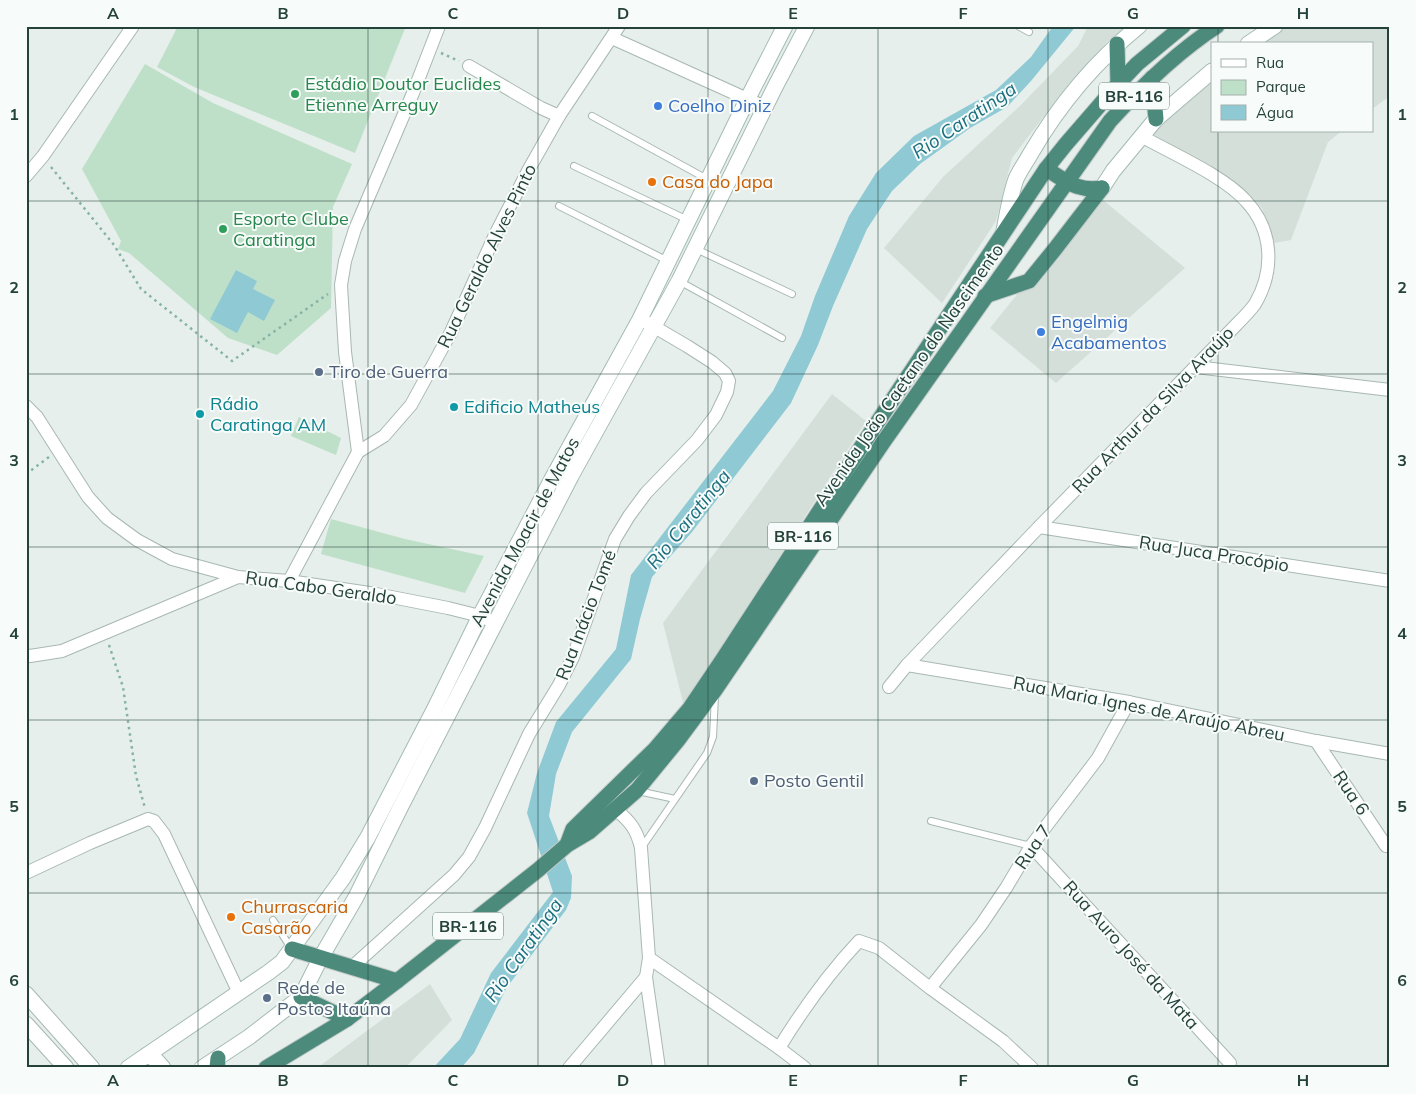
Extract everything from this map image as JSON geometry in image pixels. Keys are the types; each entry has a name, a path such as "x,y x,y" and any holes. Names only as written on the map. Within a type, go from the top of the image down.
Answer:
{"highway":[{"name":"Avenida João Caetano do Nascimento","path":"585,827 690,708 1046,169 1137,64 1183,26"},
{"name":"Avenida João Caetano do Nascimento","path":"266,1068 347,1019 397,982 567,845 573,829 585,827 616,810 637,790 678,740 715,690 884,441 1110,121 1152,78 1192,44 1217,26"},
{"path":"1117,44 1118,84"},
{"path":"1152,78 1156,120"},
{"path":"1046,169 1081,189 1102,188"},
{"path":"985,296 1029,281 1102,188"},
{"path":"292,949 397,982"},
{"path":"301,997 347,1019"}],"main road":[{"name":"Avenida Moacir de Matos","path":"292,949 343,878 368,837 552,478 640,319 785,26"},
{"name":"Avenida Moacir de Matos","path":"320,959 356,897 571,476 655,327 765,107 808,26"},
{"name":"Avenida João Caetano do Nascimento","path":"1004,231 1016,179 1046,128 1071,95 1117,44 1140,26"},
{"path":"1251,42 1276,26"},
{"path":"1102,188 1141,136 1156,120 1211,72"},
{"path":"128,1068 270,972 282,962 292,949"},
{"path":"202,1068 218,1063 301,997 320,959"},
{"path":"26,994 92,1068"},
{"path":"26,1024 66,1068"},
{"path":"147,1055 163,1068"}],"street":[{"path":"26,176 133,26"},
{"path":"289,581 358,452 345,352 342,285 345,260 355,229 413,93 439,26"},
{"name":"Rua Geraldo Alves Pinto","path":"358,452 384,436 411,405 451,332 495,235 529,168 559,116 619,26"},
{"path":"612,38 765,107"},
{"path":"469,66 541,108 559,116"},
{"name":"Rua Arthur da Silva Araújo","path":"889,687 907,665 1038,527 1196,367 1254,304 1266,279 1270,258 1266,238 1259,217 1246,200 1230,186 1141,136"},
{"name":"Rua Inácio Tomé","path":"352,967 454,874 470,857 529,734 559,685 573,657 615,539 646,493 697,440 716,415 727,392 729,381 725,373 712,362 640,319"},
{"path":"1196,367 1390,390"},
{"path":"26,406 36,417 88,498 107,518 137,540 172,559 238,577"},
{"name":"Rua Juca Procópio","path":"1038,527 1390,581"},
{"name":"Rua Cabo Geraldo","path":"26,655 62,651 238,577 289,581 376,594 480,616 496,623"},
{"name":"Rua Maria Ignes de Araújo Abreu","path":"907,665 1129,702 1316,741 1390,754"},
{"name":"Rua 7","path":"930,988 981,925 1032,846 1098,758 1129,702"},
{"name":"Rua 6","path":"1316,741 1386,846"},
{"path":"616,810 632,824 638,835 641,848 650,958 646,977 659,1068"},
{"path":"26,873 90,843 148,819 154,821 164,834 239,993"},
{"name":"Rua Auro José da Mata","path":"1032,846 1230,1064"},
{"path":"779,1048 816,990 835,966 859,941 879,948 1003,1041 1032,1068"},
{"path":"650,958 805,1068"},
{"path":"570,1068 646,977"}],"lane":[{"path":"1018,26 1029,32"},
{"path":"592,116 708,179"},
{"path":"574,166 688,220"},
{"path":"559,206 668,261"},
{"path":"695,248 792,294"},
{"path":"679,281 782,338"},
{"path":"641,848 702,761 711,743 713,737 715,690"},
{"path":"637,790 675,799"},
{"path":"931,821 1032,846"},
{"path":"273,920 292,949"}],"path":[{"path":"430,47 469,66"},
{"path":"42,156 114,245 140,289 232,360 342,285"},
{"path":"26,474 58,450"},
{"path":"104,633 123,687 136,776 148,819"}],"shaded area":[{"path":"1088,26 1129,26 1107,42 1072,80 1012,158 996,221 942,303 884,248 943,177 1020,106 1078,46"},
{"path":"1285,26 1390,26 1390,96 1374,108 1374,42 1263,42"},
{"path":"1211,79 1211,132 1341,132 1328,142 1291,240 1274,243 1262,208 1243,189 1149,132"},
{"path":"1097,195 1185,268 1056,383 990,328"},
{"path":"832,394 866,421 684,706 663,623"},
{"path":"430,984 452,1020 405,1068 317,1068"}],"green space":[{"name":"Estádio Doutor Euclides Etienne Arreguy","path":"178,26 406,26 355,153 194,87 157,67"},
{"name":"Esporte Clube Caratinga","path":"145,64 213,103 352,164 333,207 331,308 277,355 228,338 129,253 118,249 121,241 82,169"},
{"path":"299,417 341,438 336,455 291,436"},
{"path":"331,519 405,539 484,556 465,593 321,554"}],"water":[{"name":"Rio Caratinga","path":"1053,26 1076,26 1007,107 970,128 920,164 892,191 867,229 818,345 791,403 692,532 652,577 631,659 572,732 556,774 549,816 572,876 571,898 566,910 507,987 474,1053 461,1068 433,1068 460,1039 491,973 553,892 527,813 537,773 556,722 616,649 631,575 773,391 801,336 815,296 849,216 876,173 914,136 996,90 1031,57"},
{"path":"236,270 257,281 253,289 275,300 264,321 248,312 237,333 210,319"}],"place":[{"name":"Estádio Doutor Euclides Etienne Arreguy","path":"295,94"},
{"name":"Coelho Diniz","path":"658,106"},
{"name":"Casa do Japa","path":"652,182"},
{"name":"Esporte Clube Caratinga","path":"223,229"},
{"name":"Engelmig Acabamentos","path":"1041,332"},
{"name":"Tiro de Guerra","path":"319,372"},
{"name":"Edificio Matheus","path":"454,407"},
{"name":"Rádio Caratinga AM","path":"200,414"},
{"name":"Posto Gentil","path":"754,781"},
{"name":"Churrascaria Casarão","path":"231,917"},
{"name":"Rede de Postos Itaúna","path":"267,998"}]}
